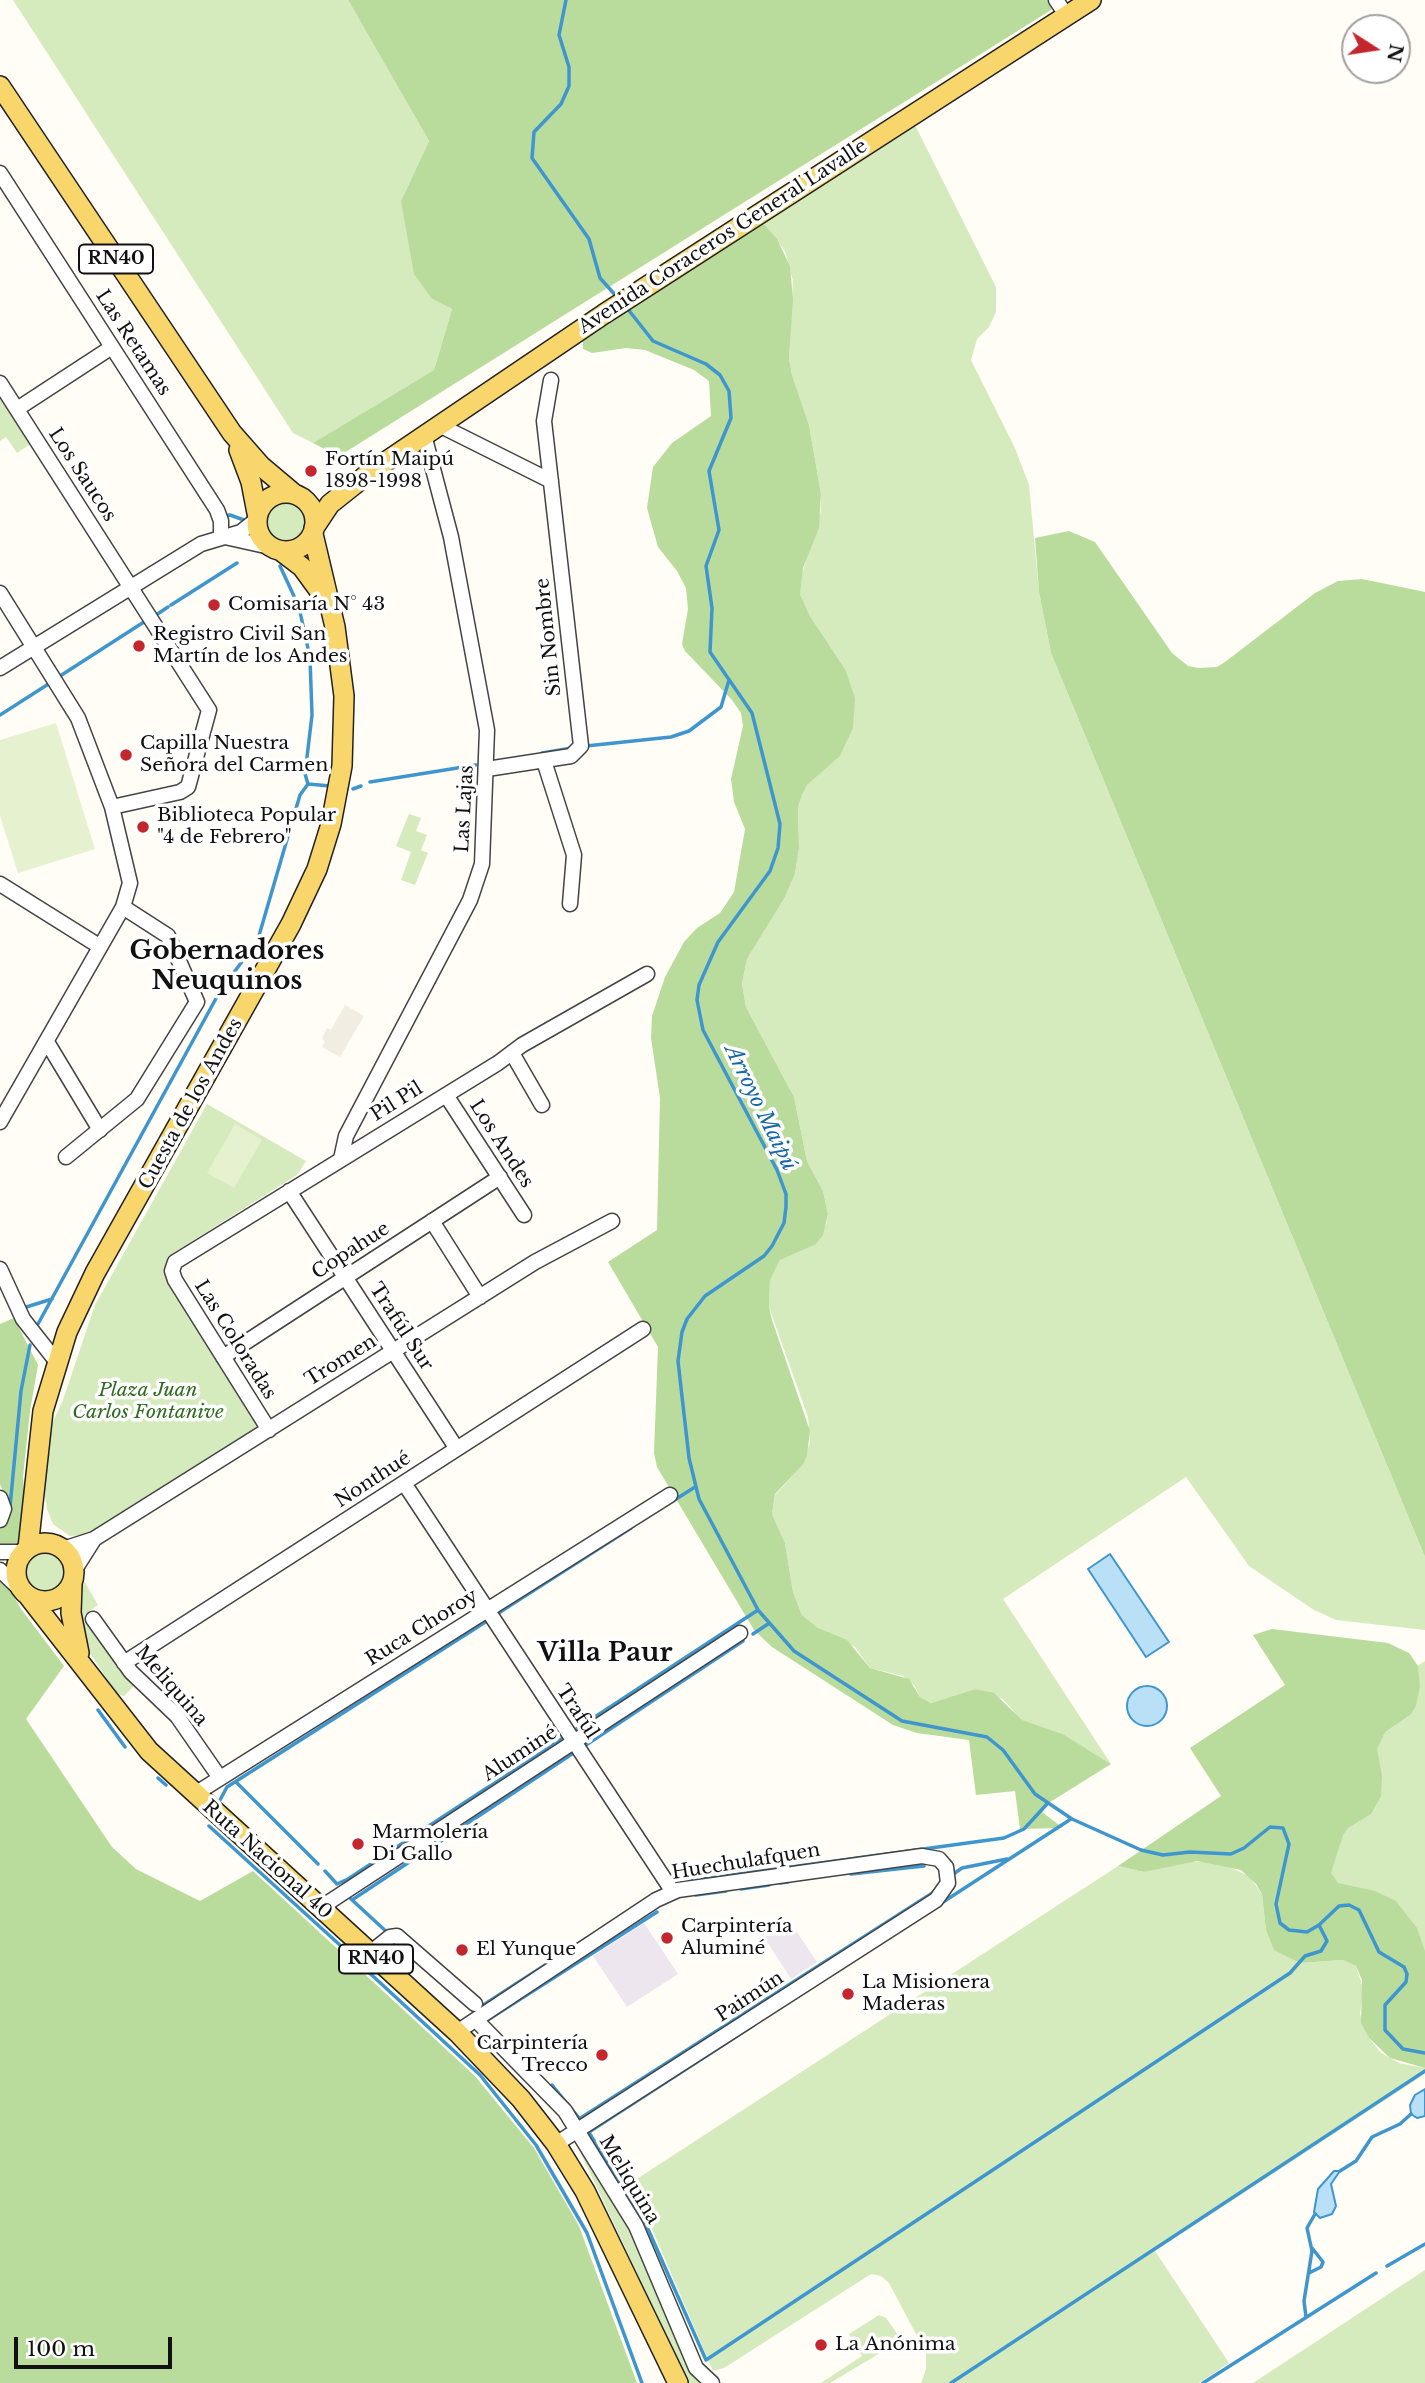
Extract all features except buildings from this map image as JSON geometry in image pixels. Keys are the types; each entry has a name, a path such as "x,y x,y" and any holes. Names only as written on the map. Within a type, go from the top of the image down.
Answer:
{"main road":[{"name":"Avenida Coraceros General Lavalle","path":"314,531 330,504 359,480 432,430 1062,8 1091,0"},
{"name":"RN40","path":"0,86 232,433 261,466 312,509 314,531"},
{"name":"RN40","path":"232,433 251,482 261,538 275,549"},
{"name":"Avenida Coraceros General Lavalle","path":"296,494 359,480"},
{"path":"257,516 264,502 274,495 296,494"},
{"path":"275,549 300,548 314,531"},
{"name":"Cuesta de los Andes","path":"25,1550 41,1422 56,1361 90,1283 269,965 317,869 337,801 344,743 342,675 314,531"},
{"name":"Cuesta de los Andes","path":"275,549 309,575 330,608"},
{"name":"Cuesta de los Andes","path":"36,1474 45,1521 61,1547"},
{"path":"25,1550 46,1542 61,1547"},
{"name":"RN40","path":"61,1547 71,1559 73,1577"},
{"name":"RN40","path":"25,1550 15,1569 17,1582 26,1595"},
{"path":"26,1595 41,1601 53,1600 64,1594 73,1577"},
{"name":"Ruta Nacional 40","path":"73,1577 72,1623 81,1661"},
{"name":"Ruta Nacional 40","path":"26,1595 81,1661 134,1733 195,1794 457,2032 509,2085 556,2144 594,2207 678,2383"},
{"name":"Ruta Nacional 40","path":"630,2287 664,2383"}],"street":[{"name":"Las Retamas","path":"0,173 219,513 220,537"},
{"path":"17,409 112,346"},
{"name":"Sin Nombre","path":"487,769 574,756 581,747 544,415 551,380"},
{"name":"Los Saucos","path":"0,383 205,700 208,715 192,779 185,790 112,807"},
{"path":"432,430 551,481"},
{"name":"Las Lajas","path":"341,1159 345,1136 474,893 482,864 487,769 486,722 432,430"},
{"path":"0,668 201,544 241,532 257,516"},
{"path":"220,537 275,549"},
{"path":"0,593 72,706 112,807 130,883 123,907 0,1122"},
{"path":"544,761 574,855 569,904"},
{"path":"0,884 99,946"},
{"path":"66,1157 130,1107 143,1091 197,1002 168,936 123,907"},
{"name":"Pil Pil","path":"172,1268 180,1258 512,1053 647,974"},
{"path":"47,1042 100,1130"},
{"path":"512,1053 542,1105"},
{"name":"Los Andes","path":"446,1095 524,1215"},
{"name":"Copahue","path":"223,1357 500,1177"},
{"name":"Trafúl Sur","path":"289,1191 457,1449"},
{"path":"432,1221 480,1297"},
{"name":"Tromen","path":"61,1547 94,1539 552,1252 612,1221"},
{"name":"Las Coloradas","path":"172,1268 175,1280 269,1430"},
{"path":"0,1269 23,1319 56,1361"},
{"name":"Nonthué","path":"124,1663 643,1329"},
{"name":"Trafúl","path":"404,1483 673,1892"},
{"name":"Ruca Choroy","path":"195,1794 670,1495"},
{"path":"0,1498 4,1512 0,1520"},
{"name":"Tromen","path":"73,1577 94,1539"},
{"path":"0,1552 25,1550"},
{"path":"0,1570 26,1595"},
{"name":"Meliquina","path":"93,1619 124,1663 173,1711 220,1778"},
{"name":"Aluminé","path":"320,1908 740,1633"},
{"name":"Huechulafquen","path":"457,2032 673,1892 922,1856 939,1858 948,1872"},
{"name":"Paimún","path":"556,2144 936,1900 946,1888 948,1872"},
{"path":"370,1953 392,1936 399,1937 475,2004"},
{"name":"Meliquina","path":"476,2020 554,2096 578,2131 636,2226 696,2368 712,2383"}],"shaded area":[{"path":"345,1005 364,1016 340,1057 322,1047 325,1041 322,1039 327,1028 331,1030"},
{"path":"644,1923 678,1974 627,2007 593,1956"},
{"path":"793,1926 817,1962 791,1979 764,1937"}],"green space":[{"path":"13,0 348,0 429,141 401,201 432,299 452,309 434,370 313,443 293,433"},
{"path":"348,0 1067,0 344,453 332,453 313,443 434,370 452,309 432,299 414,274 401,201 429,141"},
{"path":"915,125 996,287 996,312 989,327 977,339 971,360 1015,448 1029,485 1039,592 1051,653 1425,1557 1425,1630 1336,1620 1314,1610 1249,1566 1186,1477 1003,1599 1111,1764 1063,1734 1021,1720 1003,1699 975,1689 931,1703 920,1697 914,1685 903,1676 870,1668 855,1647 818,1628 802,1615 793,1592 785,1543 772,1514 775,1495 803,1465 810,1442 808,1417 769,1307 770,1279 780,1260 826,1225 828,1214 823,1191 807,1161 794,1097 746,1007 742,984 747,959 784,899 795,874 799,848 798,807 802,795 807,785 840,755 847,741 845,669 810,616 800,594 800,580 821,511 821,494 809,425 789,358 793,281 785,251 763,223"},
{"path":"763,223 777,239 790,266 793,299 789,358 809,425 821,494 819,528 803,568 800,594 810,616 845,669 855,698 853,728 840,756 807,785 802,795 798,807 799,848 795,874 784,899 747,959 742,984 746,1007 794,1097 807,1161 823,1191 828,1214 823,1235 816,1244 780,1260 770,1280 769,1307 772,1320 810,1431 803,1465 775,1494 772,1514 785,1543 793,1592 802,1615 818,1628 847,1640 870,1668 909,1679 920,1697 931,1703 975,1689 994,1693 1022,1720 1063,1734 1111,1764 1047,1804 1042,1812 1063,1828 1020,1829 1015,1791 976,1795 969,1740 917,1733 893,1725 772,1647 754,1630 657,1467 654,1453 658,1347 608,1262 657,1230 660,1098 651,1038 652,1016 665,977 684,942 697,928 720,913 734,892 745,829 734,802 731,779 743,726 741,713 732,700 685,651 682,644 688,609 686,588 677,571 658,547 647,508 653,467 672,443 711,416 709,381 694,370 645,350 626,348 592,353 583,349 583,341"},
{"path":"0,394 32,443 17,453 6,437 0,441"},
{"path":"286,500 302,506 308,522 302,538 286,544 270,538 264,522 270,506"},
{"path":"1069,531 1095,542 1172,653 1188,666 1198,668 1217,667 1315,593 1338,581 1362,579 1425,592 1425,1557 1051,653 1039,592 1035,538"},
{"path":"56,723 95,849 18,873 0,816 0,740"},
{"path":"409,814 421,818 416,831 427,835 421,850 428,853 415,885 401,880 411,852 396,846"},
{"name":"Plaza Juan Carlos Fontanive","path":"207,1104 306,1161 297,1175 173,1253 165,1266 166,1276 258,1427 92,1534 70,1536 53,1524 47,1509 44,1490 50,1428 63,1400 95,1305"},
{"path":"235,1124 262,1140 234,1188 207,1173"},
{"path":"14,1318 38,1365 23,1477 26,1516 20,1541 14,1546 0,1545 0,1529 8,1521 11,1510 0,1484 0,1324"},
{"path":"45,1550 61,1556 67,1572 61,1588 45,1594 29,1588 23,1572 29,1556"},
{"path":"0,1572 21,1609 64,1666 26,1719 112,1847 136,1869 200,1901 253,1871 475,2076 534,2148 579,2226 637,2383 0,2383"},
{"path":"79,1572 98,1605 85,1614 84,1622 136,1684 124,1696 117,1694 85,1646 77,1599"},
{"path":"1272,1629 1388,1643 1409,1653 1418,1666 1420,1686 1416,1706 1411,1714 1385,1732 1377,1749 1382,1776 1381,1796 1371,1814 1348,1828 1343,1835 1331,1873 1338,1883 1375,1891 1396,1901 1417,1928 1425,1951 1425,2068 1390,2058 1369,2038 1361,2023 1362,1980 1356,1966 1343,1960 1300,1963 1274,1950 1266,1930 1262,1894 1241,1870 1197,1861 1144,1872 1118,1866 1221,1796 1190,1748 1285,1685 1253,1635"},
{"path":"1425,1661 1425,2053 1388,2000 1221,1796"},
{"path":"1186,1861 1220,1863 1249,1876 1262,1894 1266,1930 1300,1963 1343,1960 1356,1966 1363,1988 1360,2014 1369,2038 1381,2053 1399,2063 1425,2068 1425,2074 1155,2251 1229,2363 1199,2383 921,2383 926,2369 926,2353 889,2283 881,2276 871,2274 724,2368 713,2371 649,2222 626,2186 1118,1866 1144,1872"},
{"path":"583,2151 629,2224 694,2375 700,2383 689,2383 581,2154"},
{"path":"1425,2270 1425,2383 1253,2383"},
{"path":"879,2315 886,2318 902,2340 830,2383 821,2383 862,2356 849,2334"}],"water":[{"path":"1110,1554 1169,1642 1146,1657 1088,1569"},
{"path":"1147,1686 1155,1687 1161,1692 1166,1698 1166,1714 1161,1720 1155,1725 1147,1726 1139,1725 1133,1720 1128,1714 1127,1706 1128,1698 1133,1692 1139,1687"},
{"path":"1425,2089 1425,2116 1417,2118 1411,2114 1410,2105 1415,2095"},
{"path":"1334,2171 1340,2171 1331,2184 1336,2206 1332,2214 1320,2218 1314,2212 1318,2189"}],"waterway":[{"name":"Arroyo Maipú","path":"566,0 559,35 569,67 569,86 561,104 534,132 532,158 589,239 600,278 617,297"},
{"name":"Arroyo Maipú","path":"627,308 653,341 706,364 720,375 729,391 731,418 709,471 719,530 706,566 712,608 710,652 752,713 780,824 778,848 770,871 718,942 699,985 697,1000 703,1030 777,1170 786,1194 784,1223 772,1246 764,1256 705,1296 687,1319 682,1332 678,1361 689,1458 699,1499 758,1610 794,1651 902,1721 987,1737 1003,1750 1035,1794 1072,1819 1141,1850 1163,1855 1190,1852 1231,1854 1244,1848 1270,1827 1283,1828 1289,1844 1276,1904 1280,1923 1289,1930 1307,1932 1319,1925 1339,1906 1349,1905 1359,1910 1379,1952 1404,1967 1407,1974 1406,1982 1385,2005 1385,2030 1403,2049 1425,2053"},
{"path":"222,516 230,515 244,520"},
{"path":"171,605 237,563"},
{"path":"280,566 299,607 310,658 312,715 305,774 308,784"},
{"path":"156,615 168,607"},
{"path":"60,676 147,620"},
{"path":"586,746 671,737 689,731 721,707 729,680"},
{"path":"0,715 50,683"},
{"path":"542,753 572,748"},
{"path":"370,782 476,765"},
{"path":"308,784 330,786"},
{"path":"258,939 300,795 308,784"},
{"path":"353,789 361,786"},
{"path":"38,1324 219,993 254,945"},
{"path":"23,1308 52,1299"},
{"path":"10,1507 21,1391 30,1345"},
{"path":"673,1501 695,1487"},
{"path":"497,1614 631,1528"},
{"path":"575,1730 758,1610"},
{"path":"220,1800 227,1787 487,1621"},
{"path":"753,1634 768,1624"},
{"path":"586,1745 743,1641"},
{"path":"98,1710 125,1747"},
{"path":"325,1871 337,1884 348,1879 563,1738"},
{"path":"352,1900 572,1754"},
{"path":"158,1778 166,1785"},
{"path":"236,1782 318,1864"},
{"path":"674,1883 1004,1838 1024,1829 1047,1804"},
{"path":"940,1904 1071,1819"},
{"path":"209,1826 341,1946"},
{"path":"952,1875 962,1868 1007,1859"},
{"path":"851,1874 924,1866"},
{"path":"780,1883 788,1882"},
{"path":"741,1889 769,1885"},
{"path":"696,1895 726,1891"},
{"path":"579,2119 934,1892"},
{"path":"351,1899 389,1934"},
{"path":"486,2021 657,1912"},
{"path":"588,2131 644,2220 706,2360 1290,1973 1305,1956 1321,1951 1327,1941 1319,1925"},
{"path":"474,2011 587,1938"},
{"path":"349,1954 480,2075 536,2145 587,2233 642,2383"},
{"path":"589,2132 754,2025"},
{"path":"951,2383 1425,2071"},
{"path":"552,2085 579,2118"},
{"path":"1340,2171 1356,2161 1372,2137 1400,2124 1411,2114"},
{"path":"1306,2317 1304,2301 1312,2251 1307,2228 1315,2214"},
{"path":"1387,2266 1425,2244"},
{"path":"1309,2273 1321,2267 1323,2262 1312,2248"},
{"path":"1203,2383 1376,2273"}],"place":[{"name":"Fortín Maipú 1898-1998","path":"311,471"},
{"name":"Comisaría N° 43","path":"214,605"},
{"name":"Registro Civil San Martín de los Andes","path":"139,646"},
{"name":"Capilla Nuestra Señora del Carmen","path":"126,755"},
{"name":"Biblioteca Popular \"4 de Febrero\"","path":"143,827"},
{"name":"Marmolería Di Gallo","path":"358,1844"},
{"name":"Carpintería Aluminé","path":"667,1938"},
{"name":"El Yunque","path":"462,1950"},
{"name":"La Misionera Maderas","path":"848,1994"},
{"name":"Carpintería Trecco","path":"602,2055"},
{"name":"La Anónima","path":"821,2345"}],"district":[{"name":"Gobernadores Neuquinos","path":"227,967"},
{"name":"Villa Paur","path":"605,1654"}]}
